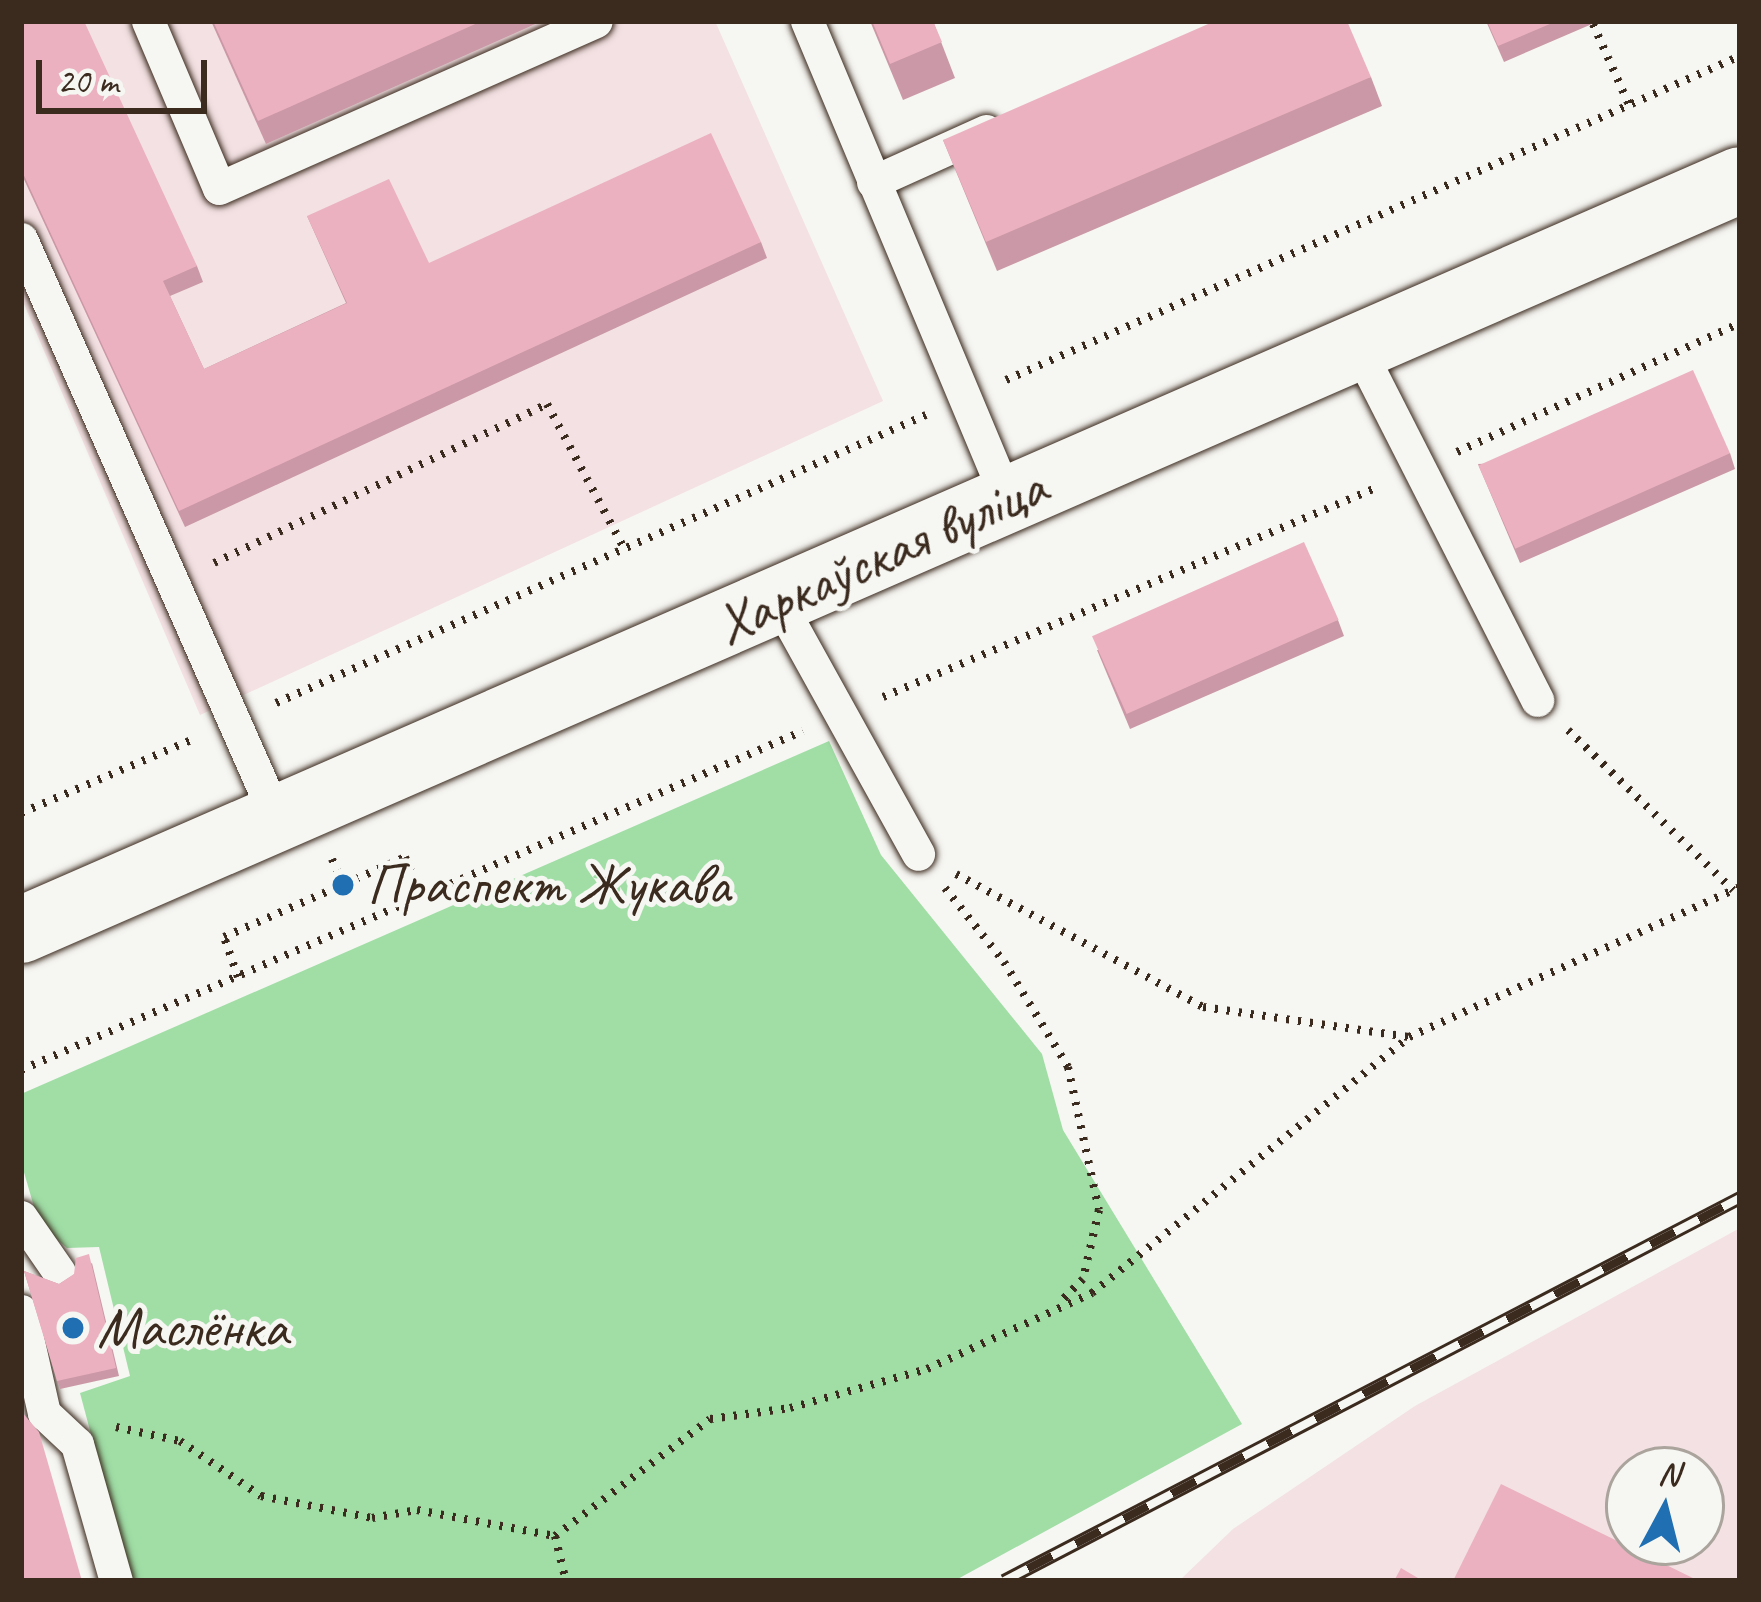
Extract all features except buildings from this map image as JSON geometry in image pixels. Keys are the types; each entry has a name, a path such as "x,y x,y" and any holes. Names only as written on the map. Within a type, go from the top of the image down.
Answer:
{"main road":[{"name":"Харкаўская вуліца","path":"21,930 1740,180"}],"lane":[{"path":"148,21 219,188 596,21"},
{"path":"816,24 873,182 1008,501"},
{"path":"873,182 1019,116"},
{"path":"21,239 169,584 237,720 277,819"},
{"path":"1358,349 1537,700"},
{"path":"778,601 918,854"},
{"path":"21,1216 59,1272"},
{"path":"21,1311 44,1413 77,1444 116,1581"}],"path":[{"path":"1593,24 1630,107"},
{"path":"21,813 1740,56"},
{"path":"169,584 547,404 625,550"},
{"path":"44,1413 180,1441 261,1496 373,1518 417,1510 555,1537 710,1419 790,1408 927,1369 1092,1293 1409,1037 1736,888 1537,700"},
{"path":"918,854 1203,1007 1409,1037"},
{"path":"918,854 1004,962 1068,1067 1099,1210 1083,1279 1051,1312"},
{"path":"238,977 224,938 405,857 422,894"},
{"path":"555,1537 566,1581"}],"shaded area":[{"path":"21,21 715,21 883,401 200,715 21,297"},
{"path":"1740,1228 1740,1581 1179,1581 1233,1529 1415,1406"}],"green space":[{"path":"829,741 881,855 1042,1054 1063,1130 1242,1424 954,1581 130,1581 80,1393 130,1376 99,1247 67,1248 39,1224 21,1162 21,1094"}],"railway":[{"path":"1004,1581 1740,1198"}],"place":[{"name":"Праспект Жукава","path":"343,885"},
{"name":"Маслёнка","path":"73,1328"}]}
